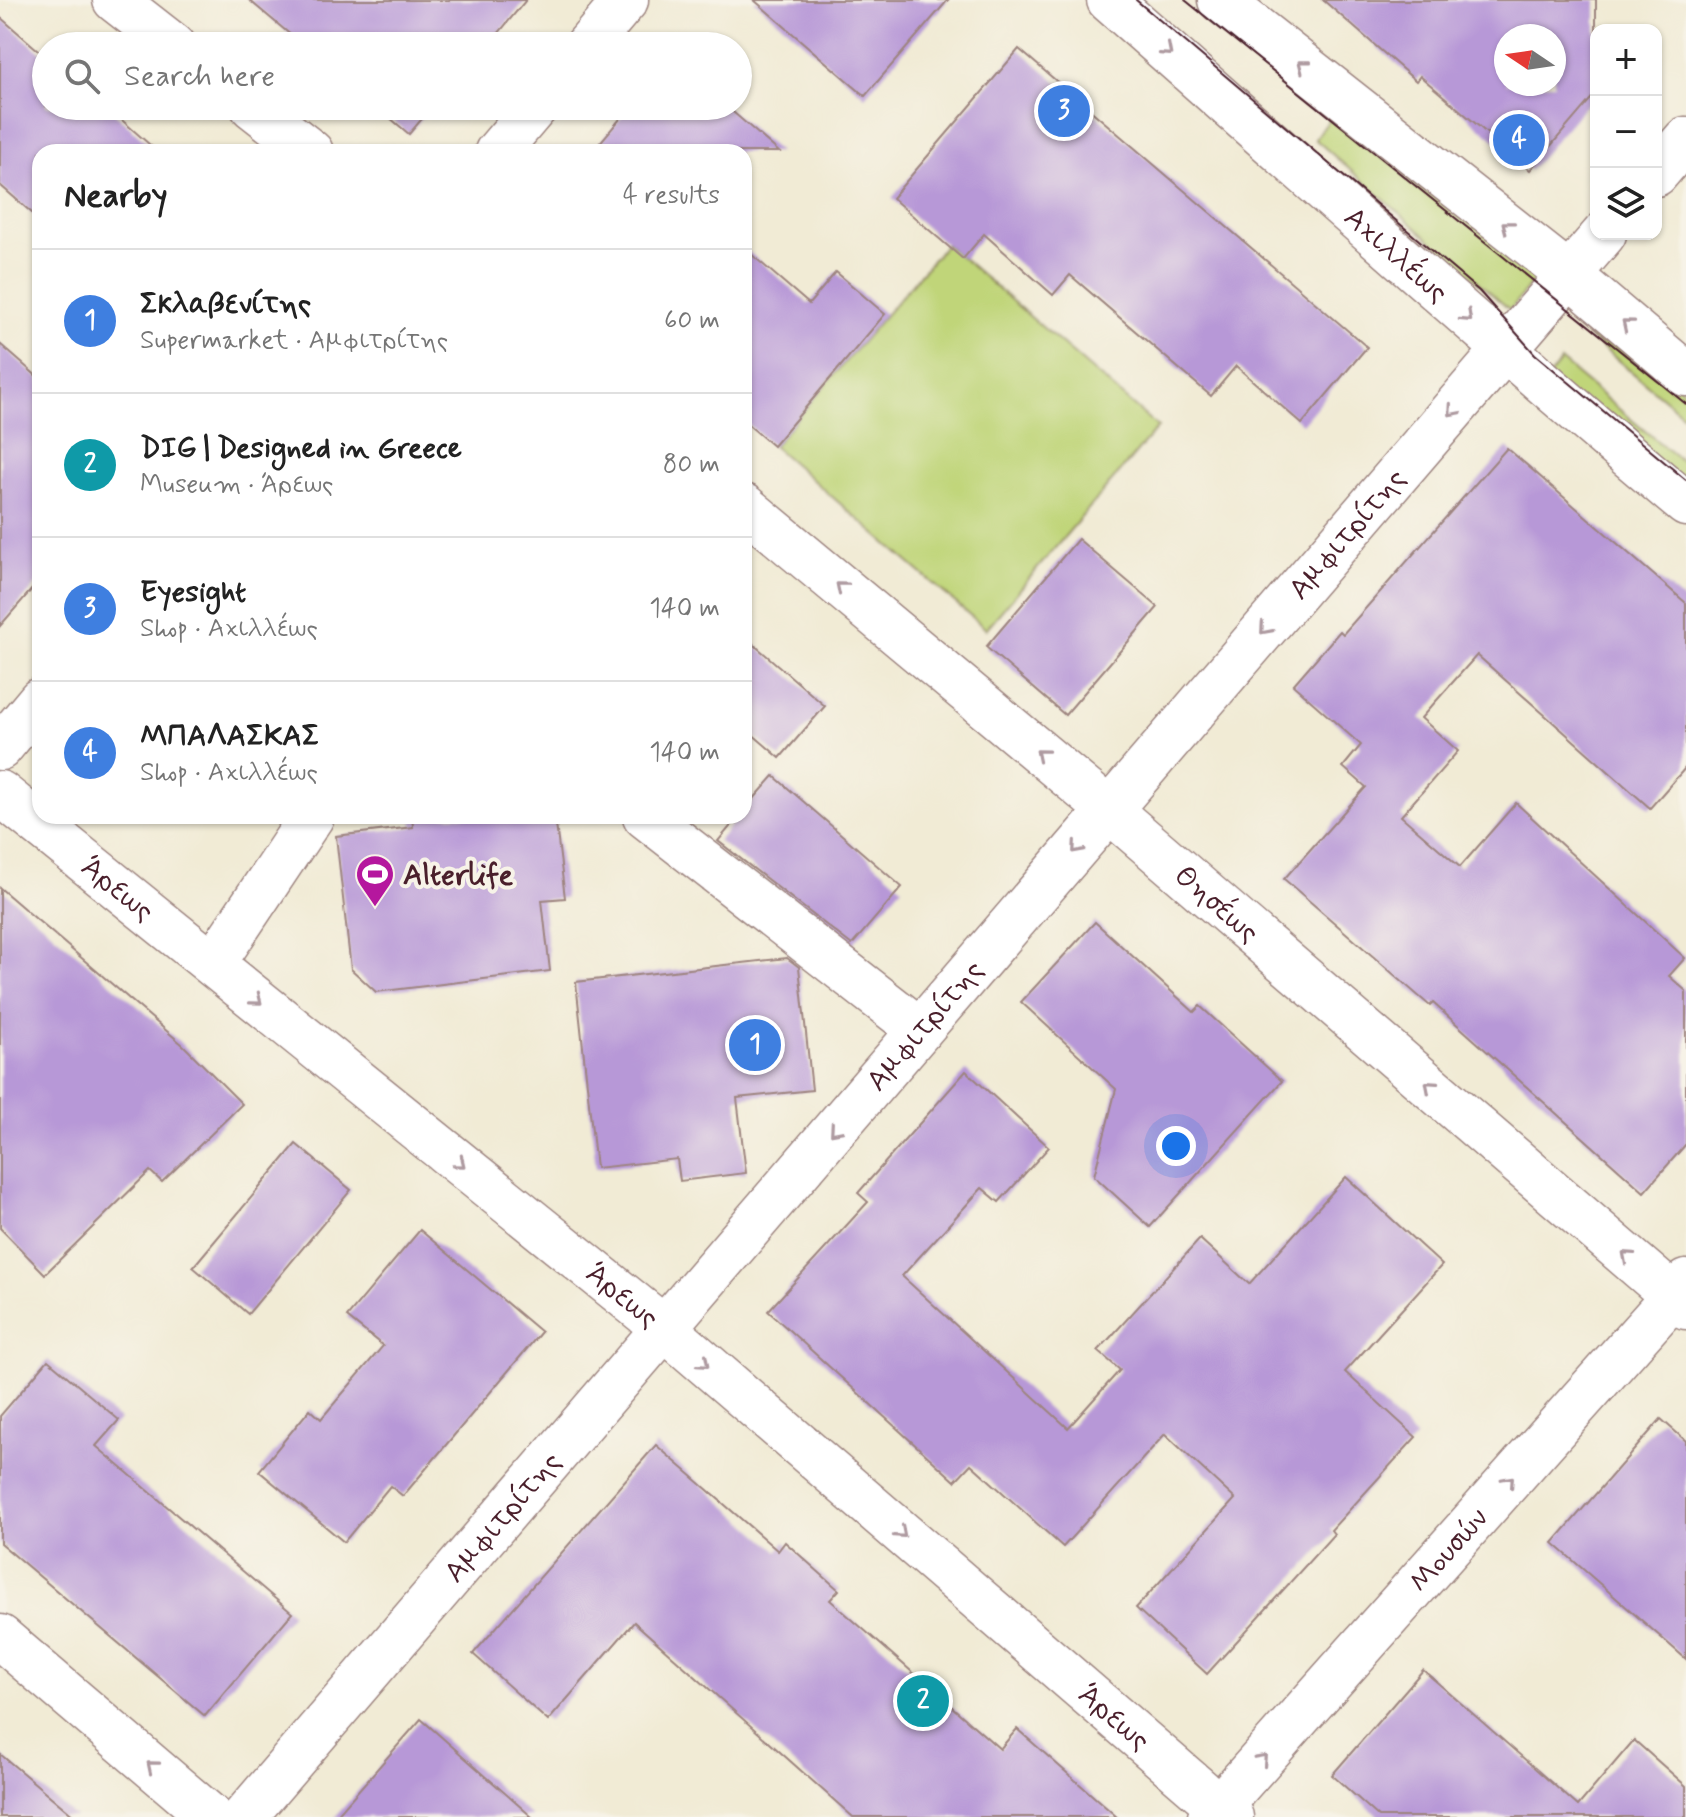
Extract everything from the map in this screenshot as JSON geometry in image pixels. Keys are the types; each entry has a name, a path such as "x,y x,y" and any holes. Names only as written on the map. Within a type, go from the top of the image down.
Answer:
{"street":[{"path":"115,0 156,32"},
{"path":"599,32 626,0"},
{"name":"Αχιλλέως","path":"1109,0 1406,260 1504,352 1686,504"},
{"path":"1220,0 1568,274 1686,374"},
{"path":"270,120 301,144"},
{"path":"504,144 524,120"},
{"path":"1661,168 1686,139"},
{"name":"Αμφιτρίτης","path":"244,1817 1599,240"},
{"name":"Θησέως","path":"752,513 1682,1295"},
{"path":"0,748 32,710"},
{"name":"Άρεως","path":"0,793 32,819"},
{"name":"Άρεως","path":"39,824 664,1328 1220,1814"},
{"path":"213,964 307,824"},
{"path":"655,824 920,1030"},
{"name":"Μουσών","path":"1220,1814 1682,1295"},
{"path":"0,1637 211,1817"}],"green space":[{"path":"1338,108 1542,270 1510,310 1315,139"},
{"path":"946,244 1158,427 986,629 773,446"},
{"path":"1597,318 1686,392 1686,417 1585,333"},
{"path":"1561,361 1686,465 1686,491 1548,377"}],"building":[{"path":"249,0 526,0 500,32 287,32"},
{"path":"754,0 948,0 865,96"},
{"path":"1323,0 1596,0 1596,24 1590,24 1590,100 1530,170 1420,76 1416,81"},
{"path":"0,17 32,45 32,120 122,120 149,144 32,144 32,213 0,185"},
{"path":"1019,49 1367,347 1302,424 1236,366 1211,396 1070,275 1053,295 984,234 963,259 892,198"},
{"path":"392,120 421,120 409,134"},
{"path":"619,120 742,120 779,152 752,152 752,144 599,144"},
{"path":"752,255 809,304 836,272 885,314 773,446 752,428"},
{"path":"0,344 32,372 32,589 0,626"},
{"path":"1507,448 1686,603 1686,767 1650,808 1477,655 1421,718 1458,751 1401,816 1460,867 1516,803 1685,958 1669,976 1686,991 1686,1144 1644,1192 1433,1003 1430,1006 1284,879 1366,787 1343,767 1361,745 1293,685 1340,631 1343,634"},
{"path":"1078,539 1158,607 1065,715 986,647"},
{"path":"752,643 825,706 780,758 752,734"},
{"path":"774,776 902,887 852,945 718,841 732,824 752,824 752,801"},
{"path":"413,824 556,824 565,898 542,900 550,971 376,992 351,969 336,836 413,827"},
{"path":"0,888 183,1045 242,1104 162,1182 150,1171 45,1274 0,1228"},
{"path":"1095,922 1194,1012 1200,1006 1282,1081 1150,1227 1094,1176 1116,1089 1021,1002"},
{"path":"787,958 799,967 812,1090 737,1098 746,1173 680,1181 677,1159 596,1168 576,982"},
{"path":"966,1071 1049,1147 999,1202 982,1188 902,1276 1068,1428 1120,1370 1098,1351 1200,1239 1249,1284 1346,1177 1442,1265 1345,1372 1416,1437 1331,1530 1334,1534 1207,1674 1136,1608 1235,1499 1165,1434 1063,1547 971,1464 955,1481 768,1311 868,1202 858,1193"},
{"path":"296,1144 351,1190 248,1314 193,1267"},
{"path":"420,1230 541,1332 403,1496 390,1486 344,1542 259,1471 310,1409 321,1419 383,1346 347,1317"},
{"path":"48,1360 119,1420 96,1446 292,1613 205,1716 0,1543 0,1416"},
{"path":"1661,1419 1686,1441 1686,1659 1553,1543"},
{"path":"656,1445 778,1551 785,1542 839,1590 830,1600 1000,1749 1017,1729 1117,1817 853,1817 634,1622 548,1721 473,1654"},
{"path":"1423,1670 1578,1806 1634,1740 1686,1786 1686,1817 1379,1817 1332,1775"},
{"path":"421,1719 532,1817 335,1817"},
{"path":"0,1754 75,1817 0,1817"}],"tram line":[{"path":"1136,0 1479,291 1535,354 1686,480"},
{"path":"1185,0 1686,404"}],"place":[{"name":"Eyesight","path":"1064,111"},
{"name":"ΜΠΑΛΑΣΚΑΣ","path":"1519,140"},
{"name":"Alterlife","path":"375,908"},
{"name":"Σκλαβενίτης","path":"755,1045"},
{"name":"DIG | Designed in Greece","path":"923,1701"}]}
